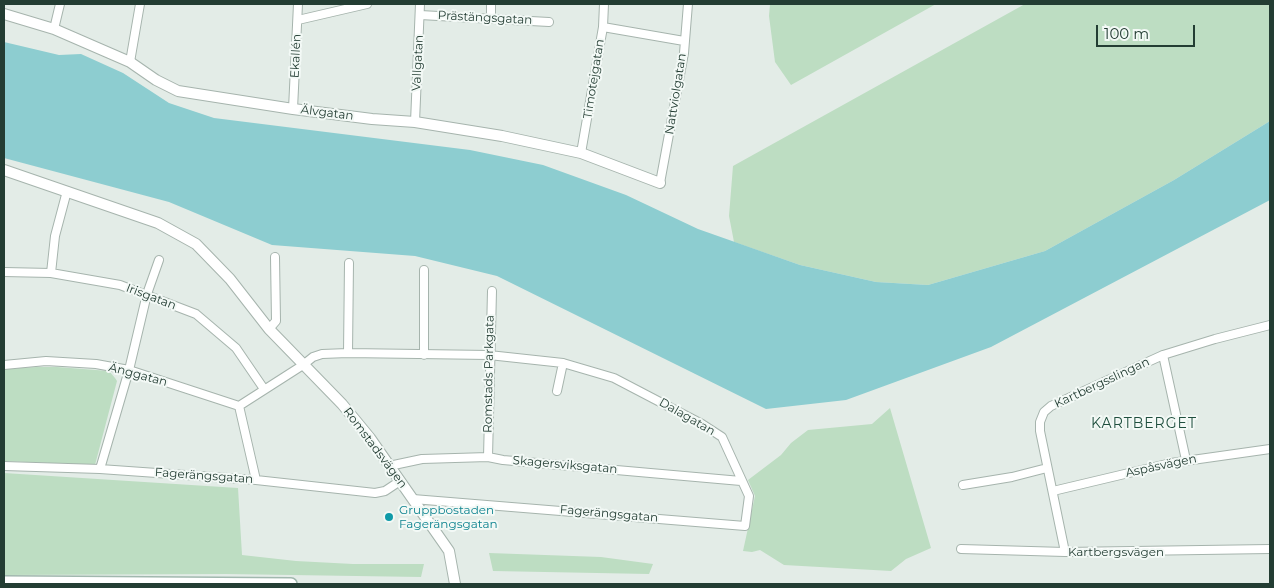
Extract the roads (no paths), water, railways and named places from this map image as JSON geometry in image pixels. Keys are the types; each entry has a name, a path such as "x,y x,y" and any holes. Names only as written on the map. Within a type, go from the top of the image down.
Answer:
{"main road":[{"path":"4,582 291,584"}],"street":[{"path":"54,29 60,4"},
{"path":"130,62 140,4"},
{"name":"Ekallén","path":"293,109 298,4"},
{"path":"298,20 367,4"},
{"name":"Vallgatan","path":"415,122 420,4"},
{"path":"491,4 491,18"},
{"name":"Timotejgatan","path":"581,153 604,4"},
{"name":"Nattviolgatan","path":"660,183 663,176 684,53 688,4"},
{"name":"Älvgatan","path":"4,14 54,29 130,62 156,80 178,91 293,109 372,119 415,122 502,136 581,153 660,183"},
{"name":"Prästängsgatan","path":"420,15 549,22"},
{"path":"602,26 684,41"},
{"name":"Romstadsvägen","path":"4,170 158,223 196,244 230,279 269,329 342,404 370,438 448,551 455,584"},
{"path":"52,273 55,236 67,191"},
{"path":"269,329 276,320 275,257"},
{"path":"100,469 129,370 147,294 159,260"},
{"path":"348,354 349,263"},
{"path":"424,270 424,354"},
{"name":"Irisgatan","path":"4,272 52,273 120,285 196,314 236,348 264,389"},
{"name":"Romstads Parkgata","path":"488,457 492,291"},
{"name":"Kartbergsslingan","path":"1064,552 1040,422 1044,412 1051,406 1163,355 1270,325"},
{"name":"Dalagatan","path":"239,406 303,365 312,357 322,354 489,355 563,363 614,378 702,424 722,437 749,496 745,526"},
{"path":"1163,355 1186,460"},
{"name":"Änggatan","path":"4,365 53,362 96,364 129,370 239,406"},
{"path":"557,391 563,363"},
{"path":"239,406 256,480"},
{"name":"Aspåsvägen","path":"1052,491 1186,460 1270,449"},
{"name":"Skagersviksgatan","path":"389,466 422,460 488,457 741,481"},
{"name":"Fagerängsgatan","path":"4,466 100,469 256,480 375,493 385,491 400,481"},
{"path":"963,485 1012,478 1047,468"},
{"name":"Fagerängsgatan","path":"413,499 745,526"},
{"name":"Kartbergsvägen","path":"961,549 1064,552 1270,549"}],"water":[{"path":"4,42 59,55 81,54 123,73 169,103 214,118 470,150 543,165 626,195 698,229 800,265 876,282 928,285 1045,251 1174,180 1270,121 1270,200 991,347 846,400 766,409 497,276 415,256 272,245 169,202 4,158"}],"place":[{"name":"Gruppbostaden Fagerängsgatan","path":"389,517"}],"district":[{"name":"KARTBERGET","path":"1144,424"}]}
